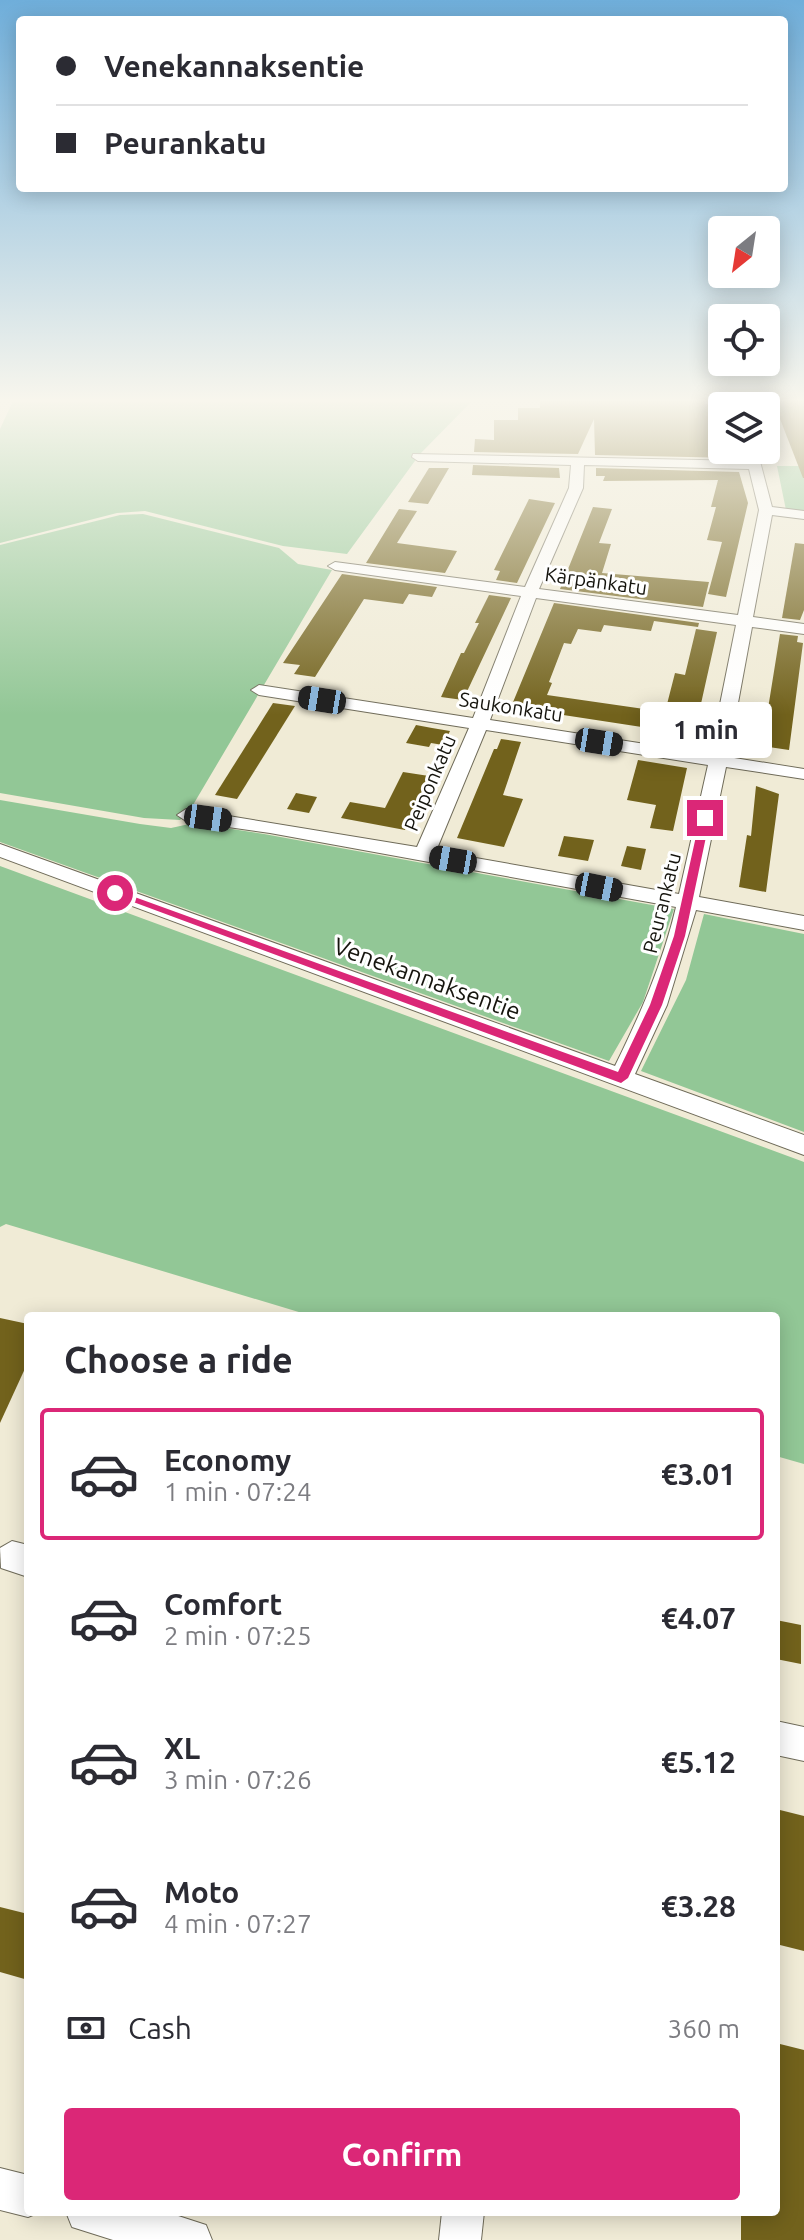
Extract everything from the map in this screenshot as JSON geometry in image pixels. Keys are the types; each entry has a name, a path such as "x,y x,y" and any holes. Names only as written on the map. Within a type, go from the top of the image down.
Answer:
{"street":[{"name":"Peiponkatu","path":"424,855 568,506"},
{"name":"Peurankatu","path":"621,1078 656,1005 680,936 718,761 765,506"},
{"path":"766,510 804,515"},
{"name":"Kärpänkatu","path":"335,566 804,629"},
{"name":"Saukonkatu","path":"259,690 804,774"},
{"path":"186,815 270,827 804,923"},
{"name":"Venekannaksentie","path":"0,853 804,1145"},
{"path":"780,1739 804,1744"},
{"path":"0,2189 24,2195"},
{"path":"102,2216 191,2240"},
{"path":"460,2240 463,2216"}],"green space":[{"path":"0,506 382,506 347,554 283,546 145,511 117,513 0,543"},
{"path":"785,506 804,506 804,512 786,510"},
{"path":"143,514 279,548 298,564 332,570 190,810 180,820 144,818 0,793 0,545 120,515"},
{"path":"0,800 171,828 194,823 264,834 674,909 643,1002 609,1061 0,842"},
{"path":"0,866 804,1162 804,1464 780,1457 780,1312 299,1312 6,1224 0,1227"},
{"path":"704,914 804,934 804,1132 641,1071 686,980"}],"building":[{"path":"526,506 554,506 517,583 496,580 500,571 494,570"},
{"path":"747,506 726,597 708,594 722,542 707,540 716,507 711,507"},
{"path":"593,507 612,509 599,543 611,544 602,573 709,582 703,607 560,589"},
{"path":"399,509 417,511 397,543 457,551 445,573 366,563"},
{"path":"795,543 804,544 804,610 800,620 782,618"},
{"path":"342,574 437,587 432,597 409,594 403,604 364,599 315,677 294,674 300,665 283,663"},
{"path":"489,595 511,598 463,700 441,697 479,623 475,623"},
{"path":"554,603 699,623 698,627 654,621 651,631 604,625 601,632 578,629 571,644 564,643 547,695 665,712 675,673 685,675 696,629 717,632 694,735 511,707"},
{"path":"780,634 798,636 797,642 803,643 789,750 762,746"},
{"path":"273,703 295,706 237,799 215,795"},
{"path":"416,725 450,731 443,745 431,743 429,747 406,743"},
{"path":"501,739 521,742 503,795 523,799 504,847 457,838 494,749 497,749"},
{"path":"638,760 687,768 673,831 650,828 656,805 627,800"},
{"path":"403,772 429,776 405,830 341,818 350,802 385,808"},
{"path":"756,786 779,794 766,892 739,887 747,835 751,836"},
{"path":"296,793 317,797 309,813 287,809"},
{"path":"564,836 594,840 588,861 558,856"},
{"path":"627,846 646,849 641,870 621,866"},
{"path":"0,1318 24,1323 24,1371 0,1423"},
{"path":"780,1621 801,1625 801,1664 780,1660"},
{"path":"780,1810 804,1816 804,1951 780,1945"},
{"path":"0,1907 24,1913 24,1979 0,1972"},
{"path":"780,2044 804,2050 804,2240 741,2240 741,2216 780,2216"}],"route":[{"path":"115,893 621,1078 656,1005 680,936 705,818"}]}
